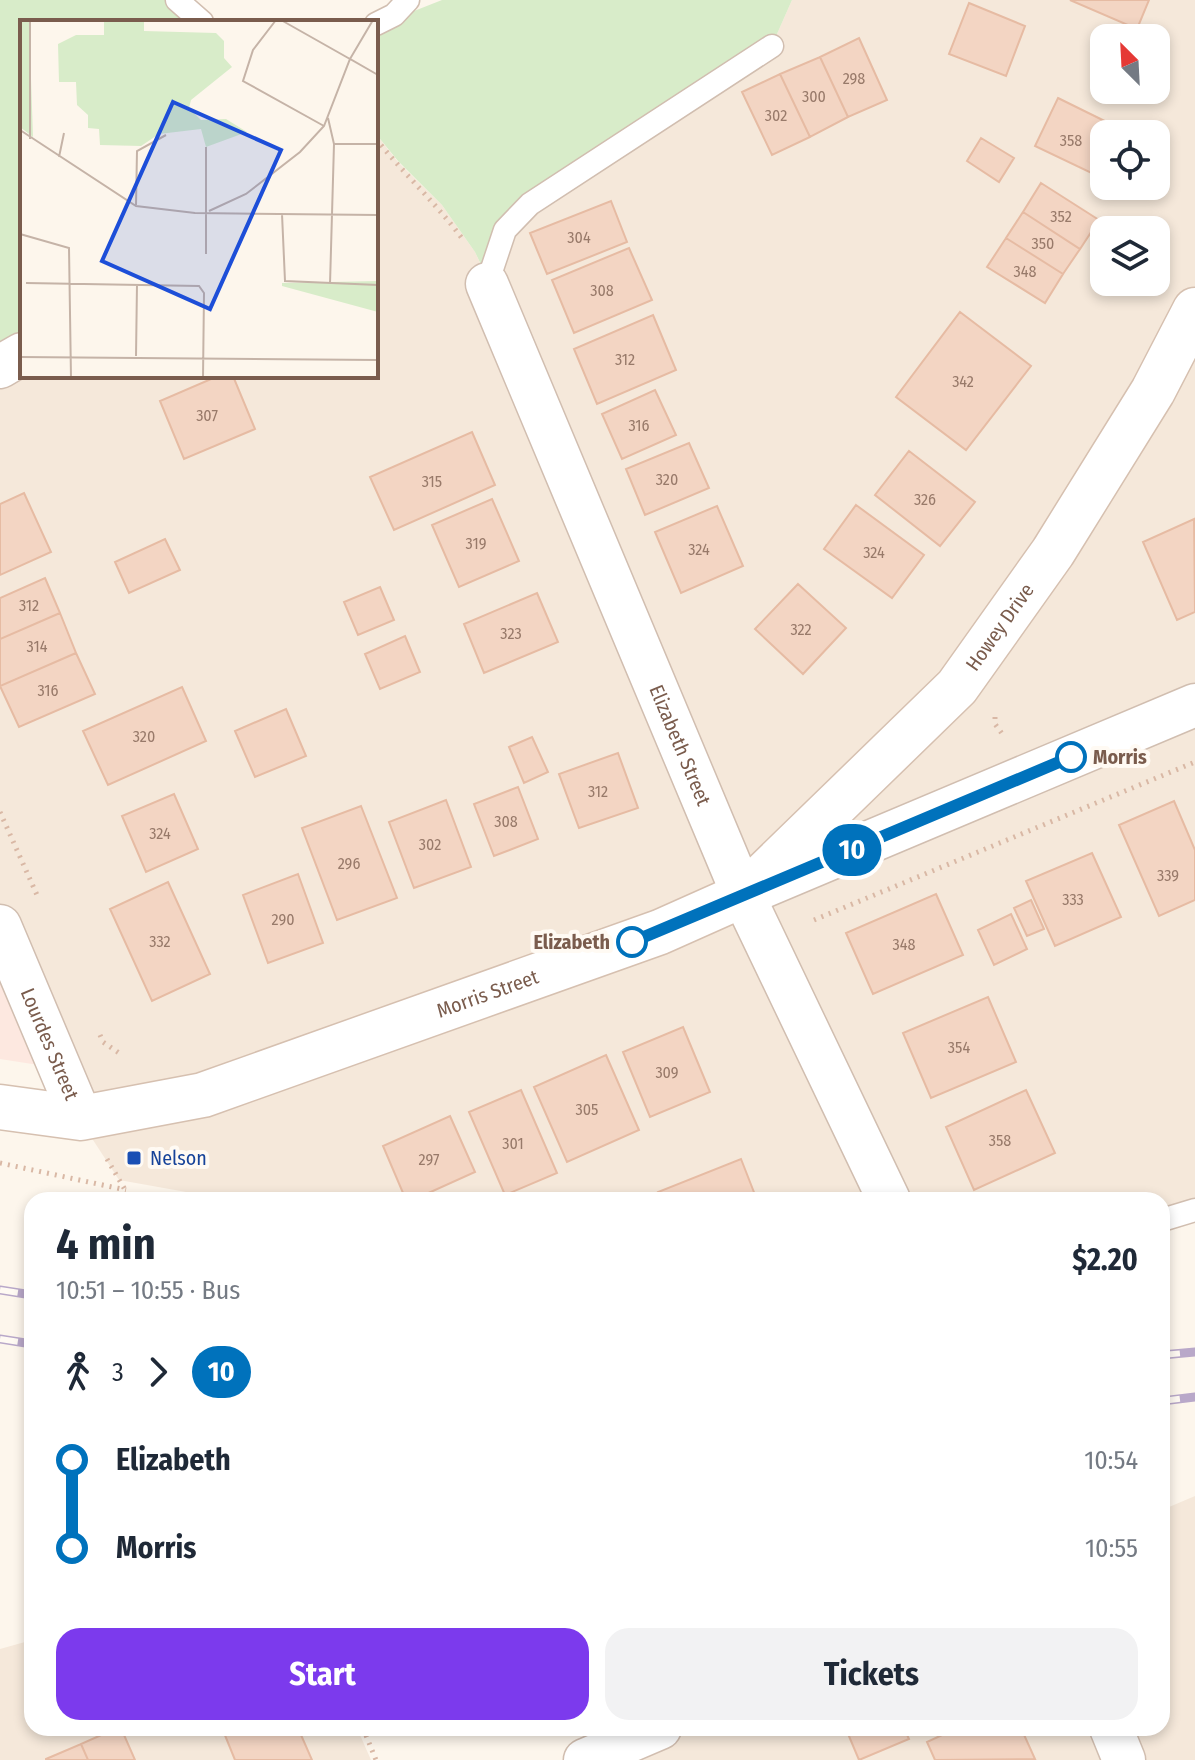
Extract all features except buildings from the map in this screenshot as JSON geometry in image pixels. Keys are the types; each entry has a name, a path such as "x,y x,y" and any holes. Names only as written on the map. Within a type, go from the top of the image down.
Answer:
{"street":[{"name":"Elizabeth Street","path":"487,284 743,895 885,1192"},
{"name":"Howey Drive","path":"743,895 957,687 1053,552 1153,391 1195,310"},
{"path":"0,367 20,355"},
{"name":"Morris Street","path":"0,1107 81,1118 203,1095 660,932 1195,705"},
{"name":"Lourdes Street","path":"0,926 81,1118"},
{"path":"585,1760 641,1736"},
{"path":"1114,1736 1124,1760"}],"lane":[{"path":"177,0 200,20"},
{"path":"378,23 394,15 408,0"},
{"path":"487,284 505,230 530,204 772,46"},
{"path":"1170,1218 1195,1210"}],"path":[{"path":"378,141 440,207 474,254 487,284"},
{"path":"957,687 995,711 995,724 1001,735 1015,740"},
{"path":"814,920 1195,762"},
{"path":"0,1163 126,1190"},
{"path":"366,1736 376,1760"}],"shaded area":[{"path":"792,0 1195,0 1195,1207 1170,1214 1170,1192 186,1192 119,1180 45,1066 0,965 0,360 20,375 20,378 378,378 378,137 398,162 442,205 475,252 486,276 503,227 773,43"},
{"path":"0,965 45,1066 0,1059"},
{"path":"1195,1496 1195,1760 574,1760 630,1736 1170,1736 1170,1507"},
{"path":"24,1642 24,1736 360,1736 371,1760 0,1760 0,1649"}],"green space":[{"path":"0,0 171,0 194,20 20,20 20,350 0,360"},
{"path":"442,0 792,0 773,43 527,203 487,277 475,252 442,205 378,136 378,25"}],"railway":[{"path":"0,1290 24,1294"},
{"path":"0,1339 24,1343"},
{"path":"1170,1354 1195,1352"},
{"path":"1170,1400 1195,1397"}],"bus line":[{"name":"10","path":"632,942 1071,757"}],"place":[{"name":"Morris","path":"1071,757"},
{"name":"Elizabeth","path":"632,942"},
{"name":"Nelson","path":"134,1158"}]}
